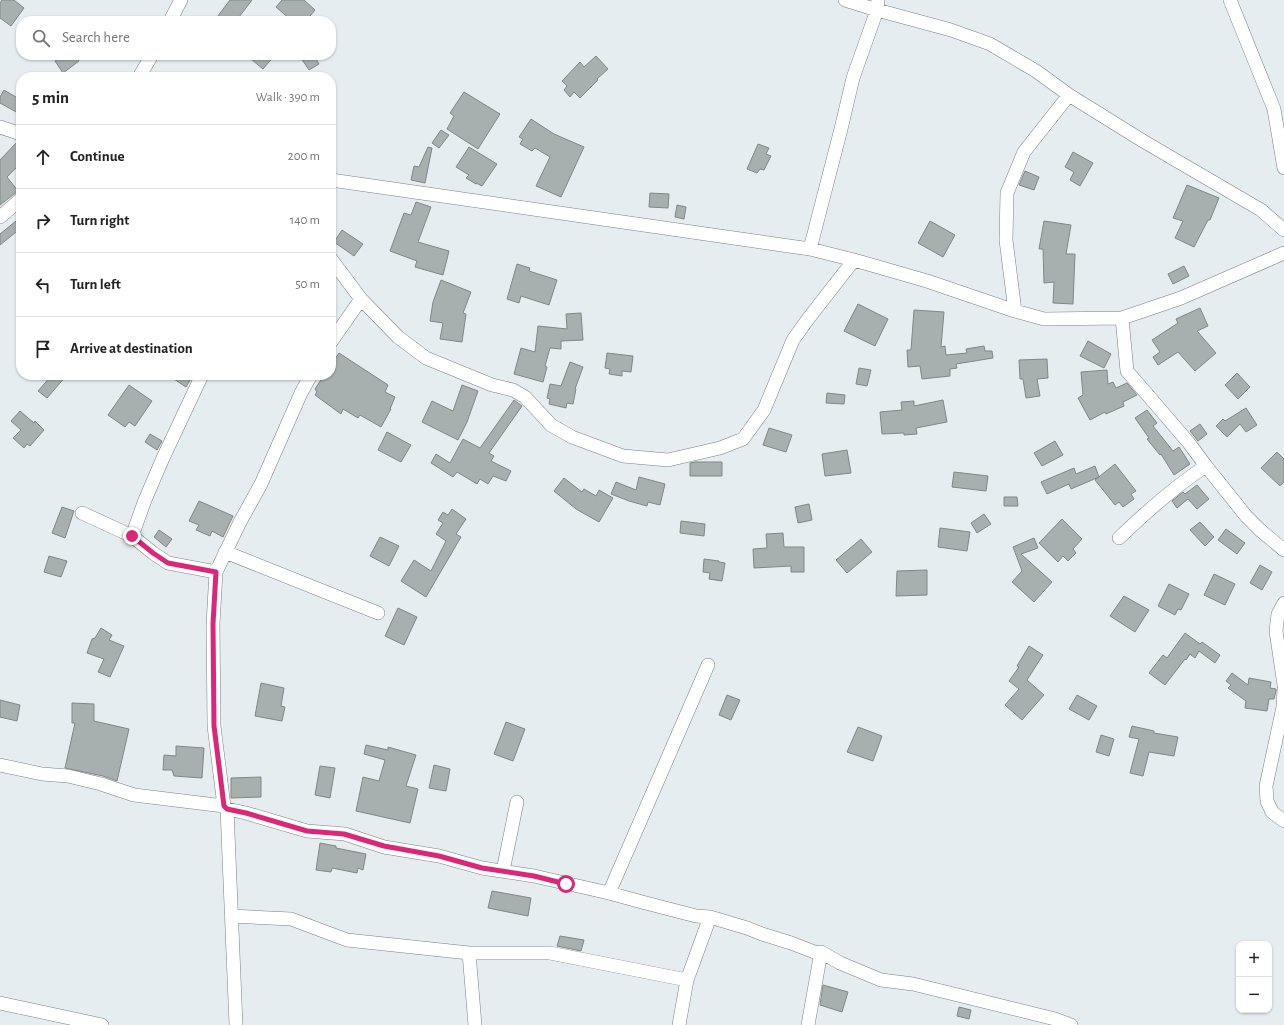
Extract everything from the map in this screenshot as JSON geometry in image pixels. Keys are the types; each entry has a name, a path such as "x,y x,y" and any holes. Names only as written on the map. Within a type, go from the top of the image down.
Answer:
{"street":[{"path":"173,16 181,0"},
{"path":"845,0 877,5 990,44 1036,71 1069,95 1150,145 1261,210 1284,230"},
{"path":"1230,0 1274,108 1284,168"},
{"path":"810,250 853,78 877,5"},
{"path":"142,72 149,60"},
{"path":"1015,311 1006,240 1007,193 1024,152 1069,95"},
{"path":"0,127 16,132"},
{"path":"336,181 810,250 854,260 927,281 1044,320 1122,318 1181,298 1284,253"},
{"path":"0,217 16,203"},
{"path":"336,266 361,299 398,337 426,358 492,385 513,390 525,397 551,425 572,437 623,456 668,460 720,448 743,439 764,410 794,340 808,319 854,260"},
{"path":"336,335 361,299"},
{"path":"1122,318 1127,371 1189,443 1246,516 1284,550"},
{"path":"132,536 145,500 163,458 200,380"},
{"path":"236,1025 225,808 214,726 213,624 216,572 261,484 301,393 308,380"},
{"path":"1119,538 1153,506 1206,466"},
{"path":"82,513 132,536 168,563 216,572"},
{"path":"226,552 378,613"},
{"path":"1284,603 1278,614 1276,631 1284,685"},
{"path":"609,893 708,665"},
{"path":"1284,689 1283,707 1266,786 1267,801 1272,812 1284,821"},
{"path":"0,765 42,774 75,778 101,784 134,795 225,808 307,831 344,834 384,846 439,856 482,868 609,893 747,928 817,953 821,952 840,963 881,980 913,984 1056,1019 1071,1025"},
{"path":"503,871 517,802"},
{"path":"231,916 292,919 347,940 469,953 550,953 687,980"},
{"path":"679,1025 687,980 710,918"},
{"path":"808,1025 821,952"},
{"path":"469,953 474,1025"},
{"path":"0,1003 102,1025"}],"building":[{"path":"2,0 14,0 24,8 18,16 16,16 16,19 11,26 0,18 0,3"},
{"path":"230,0 252,0 240,16 218,16"},
{"path":"282,0 304,0 315,10 310,16 286,16 276,7"},
{"path":"596,56 608,69 580,98 574,92 570,97 564,90 567,86 562,81 580,62 584,67"},
{"path":"78,60 79,61 62,72 55,61"},
{"path":"252,60 271,60 263,69"},
{"path":"302,60 316,60 319,64 309,70"},
{"path":"4,90 16,97 16,112 0,103 0,97"},
{"path":"464,92 500,114 478,149 447,129 454,116 450,113"},
{"path":"531,119 554,134 584,147 561,197 536,186 550,157 535,148 532,151 520,144 523,139 519,137"},
{"path":"441,130 449,135 439,148 432,143"},
{"path":"16,143 16,168 7,177 16,188 16,193 0,205 0,160"},
{"path":"758,144 769,148 766,154 771,156 764,170 760,169 757,173 747,169"},
{"path":"428,147 432,148 425,183 411,180 414,166 419,167"},
{"path":"469,147 497,164 482,186 466,178 469,175 456,167"},
{"path":"1073,152 1093,163 1080,186 1070,180 1074,172 1065,167"},
{"path":"1025,171 1039,177 1034,190 1019,185"},
{"path":"1187,185 1219,198 1210,220 1208,220 1194,247 1175,238 1183,221 1173,218"},
{"path":"650,193 669,194 668,208 649,207"},
{"path":"416,202 431,207 418,242 449,251 443,275 415,267 417,261 390,251 404,213 411,215"},
{"path":"677,205 686,207 684,219 675,217"},
{"path":"16,221 16,232 0,245 0,234"},
{"path":"930,221 955,235 943,257 918,243"},
{"path":"1044,221 1071,225 1066,254 1075,254 1073,304 1053,303 1054,282 1044,283 1043,249 1039,249"},
{"path":"342,230 363,244 354,256 336,243 336,239"},
{"path":"517,264 530,268 529,271 557,280 549,305 521,296 519,303 507,299"},
{"path":"1184,266 1189,276 1173,284 1168,274"},
{"path":"441,280 471,292 463,313 466,314 462,342 440,339 443,323 430,321 433,302"},
{"path":"858,304 888,319 875,346 844,331"},
{"path":"1200,308 1208,326 1197,331 1216,353 1195,371 1178,352 1158,365 1153,357 1160,352 1152,340 1178,323 1176,319"},
{"path":"914,310 944,312 941,347 945,346 946,355 967,353 966,349 984,346 985,351 992,351 993,358 956,364 957,368 950,369 950,376 922,379 920,366 908,367 907,350 911,350"},
{"path":"581,313 583,340 561,341 561,349 550,348 545,366 547,367 543,382 514,374 521,348 535,352 538,326 567,329 566,314"},
{"path":"1088,341 1111,354 1104,368 1080,356"},
{"path":"339,353 388,385 385,392 395,397 391,409 381,427 360,415 358,418 343,409 341,414 315,395 317,392 315,389 321,380 336,380 336,358"},
{"path":"607,353 633,356 631,372 622,371 622,376 609,374 610,369 605,368"},
{"path":"1047,359 1048,378 1037,379 1040,396 1026,398 1023,379 1020,379 1019,360"},
{"path":"570,362 583,367 575,389 573,404 567,403 566,408 549,404 550,399 547,398 550,384 561,386"},
{"path":"859,368 871,370 867,386 856,384"},
{"path":"1107,370 1108,384 1113,382 1116,388 1127,383 1137,395 1123,402 1124,406 1106,414 1105,412 1090,420 1078,398 1083,395 1081,372"},
{"path":"1237,373 1250,387 1238,399 1225,385"},
{"path":"48,380 63,380 47,398 38,391"},
{"path":"176,380 190,380 186,387"},
{"path":"129,385 152,401 135,426 129,422 125,427 108,415"},
{"path":"462,385 478,391 467,422 458,440 422,422 432,401 453,411"},
{"path":"827,393 845,395 844,404 826,403"},
{"path":"514,400 522,406 489,453 494,456 491,461 511,471 506,481 493,476 488,484 480,479 477,484 457,472 453,477 431,463 436,454 450,463 463,439 480,448"},
{"path":"943,400 947,422 916,428 917,434 882,434 880,412 902,410 901,402 914,401 914,406"},
{"path":"1246,408 1257,425 1246,432 1240,424 1227,437 1216,426 1223,419 1225,421"},
{"path":"1147,410 1157,423 1153,426 1173,451 1179,447 1190,464 1174,475 1161,454 1160,455 1147,439 1149,438 1135,418"},
{"path":"20,411 34,423 35,421 44,430 30,446 27,444 24,448 13,438 21,430 11,421"},
{"path":"1200,424 1207,434 1198,441 1190,431"},
{"path":"769,428 792,435 786,452 763,445"},
{"path":"387,432 411,445 401,462 378,450"},
{"path":"150,434 162,441 157,450 145,442"},
{"path":"1055,441 1063,455 1042,466 1034,453"},
{"path":"847,450 851,473 825,476 822,454"},
{"path":"1277,452 1284,459 1284,482 1280,486 1261,468"},
{"path":"722,462 722,476 690,476 690,463"},
{"path":"1115,464 1136,491 1131,494 1134,499 1123,507 1119,502 1115,505 1095,480"},
{"path":"1095,466 1099,477 1071,489 1069,484 1047,494 1041,482 1074,468 1076,474"},
{"path":"954,472 988,476 986,491 952,487"},
{"path":"639,477 665,484 660,505 648,502 647,506 611,494 616,482 636,490"},
{"path":"564,478 582,492 584,489 596,496 599,490 613,498 599,522 576,509 554,491"},
{"path":"1197,485 1209,499 1197,509 1188,499 1177,508 1172,501 1183,492 1185,494"},
{"path":"1004,497 1017,497 1018,506 1004,506"},
{"path":"199,501 233,516 223,537 212,531 210,536 196,530 199,525 189,521"},
{"path":"809,504 812,520 798,523 795,507"},
{"path":"62,507 74,511 65,538 52,533"},
{"path":"452,509 466,519 456,534 461,537 426,597 401,581 414,560 431,571 446,541 436,534 443,523 438,520 443,512 448,515"},
{"path":"984,514 991,524 977,533 971,523"},
{"path":"1062,519 1082,539 1073,549 1076,553 1068,561 1063,556 1058,562 1039,543"},
{"path":"681,521 705,524 704,536 680,533"},
{"path":"1200,522 1214,537 1205,546 1190,530"},
{"path":"940,528 970,532 967,551 938,547"},
{"path":"1226,529 1245,543 1237,554 1218,540"},
{"path":"159,530 172,539 166,547 154,537"},
{"path":"783,533 784,547 804,547 804,572 791,572 791,566 754,568 753,549 767,548 766,534"},
{"path":"380,537 399,546 389,566 370,556"},
{"path":"1034,538 1038,548 1021,554 1052,582 1034,602 1012,582 1022,571 1013,547"},
{"path":"861,539 872,552 847,573 836,560"},
{"path":"49,556 67,561 61,577 44,572"},
{"path":"704,559 725,563 722,581 709,579 710,573 703,572"},
{"path":"1260,565 1272,572 1262,590 1250,583"},
{"path":"927,570 927,595 896,596 897,571"},
{"path":"1214,574 1235,584 1225,605 1204,595"},
{"path":"1169,584 1189,594 1181,610 1178,609 1175,615 1158,606"},
{"path":"1124,596 1149,610 1135,632 1110,616"},
{"path":"398,608 417,617 404,645 385,636"},
{"path":"101,628 112,635 109,640 124,646 110,677 98,672 104,659 87,653 92,639 95,638"},
{"path":"1185,633 1200,644 1202,642 1220,655 1215,663 1199,651 1195,658 1190,654 1165,685 1149,673 1163,655 1167,658"},
{"path":"1029,646 1043,655 1027,680 1044,695 1022,720 1005,705 1019,689 1009,681 1019,667 1017,666"},
{"path":"1232,673 1248,685 1249,678 1271,682 1270,688 1276,689 1276,691 1274,699 1269,699 1267,711 1245,708 1246,701 1228,688 1231,685 1226,681"},
{"path":"261,683 284,688 281,706 285,707 282,721 255,716"},
{"path":"727,695 740,700 731,720 719,715"},
{"path":"1077,695 1097,706 1089,720 1069,709"},
{"path":"0,700 20,705 17,721 0,717"},
{"path":"72,703 94,704 94,721 129,729 117,781 103,776 65,768 75,723 72,723"},
{"path":"506,722 525,729 513,761 494,754"},
{"path":"1132,726 1154,731 1154,733 1178,737 1174,756 1149,752 1143,776 1130,773 1139,739 1129,737"},
{"path":"858,727 882,736 873,761 847,752"},
{"path":"1101,735 1114,739 1109,756 1096,752"},
{"path":"366,745 388,750 388,747 416,755 406,786 418,789 410,823 356,811 363,777 379,781 385,760 364,754"},
{"path":"176,746 204,748 202,778 174,776 172,770 163,770 164,755 176,756"},
{"path":"434,765 450,769 446,791 429,788"},
{"path":"320,766 335,768 330,798 315,795"},
{"path":"261,777 261,797 231,798 231,778"},
{"path":"320,843 366,854 363,870 358,868 357,873 332,868 331,872 316,870"},
{"path":"492,891 531,898 528,916 488,908"},
{"path":"560,936 584,940 581,951 557,946"},
{"path":"823,985 848,992 842,1012 820,1005"},
{"path":"959,1007 971,1010 969,1019 957,1016"}],"route":[{"path":"132,536 168,563 216,572 213,624 214,726 224,806 227,809 307,831 344,834 384,846 439,856 482,868 534,876 566,884"}]}
